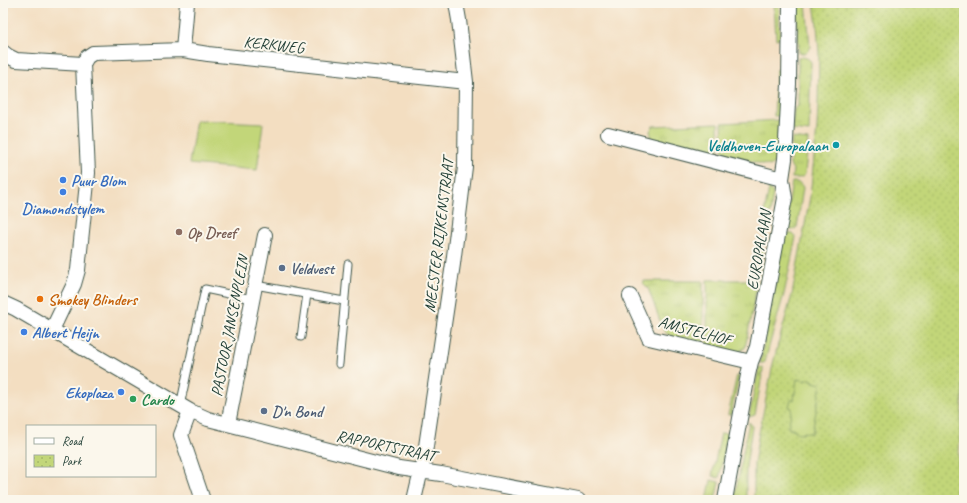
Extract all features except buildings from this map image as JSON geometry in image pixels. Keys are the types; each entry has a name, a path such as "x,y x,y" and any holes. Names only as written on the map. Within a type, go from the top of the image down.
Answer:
{"street":[{"path":"183,50 187,3"},
{"name":"MEESTER RIJKENSTRAAT","path":"414,500 425,453 453,264 465,167 466,82 460,20 456,3"},
{"name":"EUROPALAAN","path":"725,500 752,362 757,347 785,198 782,179 785,159 789,84 790,3"},
{"name":"KERKWEG","path":"83,64 87,57 93,53 183,50 466,82"},
{"path":"5,56 16,60 83,64 88,172 78,270 74,284 52,330"},
{"path":"608,134 782,179"},
{"name":"PASTOOR JANSENPLEIN","path":"228,424 264,235"},
{"name":"AMSTELHOF","path":"630,296 649,338 752,362"},
{"name":"RAPPORTSTRAAT","path":"3,303 16,309 185,408 208,419 399,468 449,475 578,500"},
{"path":"185,408 181,435 203,500"}],"lane":[{"path":"338,364 348,264"},
{"path":"255,285 344,301"},
{"path":"185,408 205,289 252,299"},
{"path":"301,337 307,294"}],"green space":[{"path":"774,3 779,3 780,38 776,39"},
{"path":"796,3 806,3 810,47 807,52 804,53 799,53"},
{"path":"814,3 964,3 964,370 956,500 754,500 754,464 758,438 773,364 792,295 810,197 818,105 819,53"},
{"path":"798,57 807,58 811,62 809,132 792,130 794,109 798,106"},
{"path":"776,70 781,70 780,116 774,116"},
{"path":"196,120 263,123 257,170 189,164"},
{"path":"779,120 776,161 770,166 723,154 722,123"},
{"path":"718,123 719,153 663,140 661,143 652,139 650,131 653,126"},
{"path":"792,138 808,140 805,174 799,178 792,178 793,169 790,165"},
{"path":"792,182 800,183 803,188 797,227 793,230 785,229"},
{"path":"767,184 773,193 770,214 764,214 769,188"},
{"path":"784,233 793,234 796,237 784,294 765,362 760,363"},
{"path":"758,250 764,250 758,276 752,276"},
{"path":"707,280 758,280 745,348 741,350 740,354 707,347"},
{"path":"643,281 703,281 703,345 669,336 663,329 648,288"},
{"path":"759,367 763,368 763,370 755,415 749,417"},
{"path":"737,375 739,377 731,415 728,415"},
{"path":"797,379 806,381 806,379 813,380 813,382 821,384 812,433 804,432 803,434 788,428 792,408 789,407 791,400 794,400"},
{"path":"749,422 752,427 746,466 746,500 734,500"},
{"path":"721,433 728,434 719,478 712,476"},
{"path":"711,480 719,482 715,500 707,500"}],"place":[{"name":"Veldhoven-Europalaan","path":"836,145"},
{"name":"Puur Blom","path":"63,180"},
{"name":"Diamondstylem","path":"63,192"},
{"name":"Op Dreef","path":"179,232"},
{"name":"Veldvest","path":"282,268"},
{"name":"Smokey Blinders","path":"40,299"},
{"name":"Albert Heijn","path":"24,332"},
{"name":"Ekoplaza","path":"121,392"},
{"name":"Cardo","path":"133,399"},
{"name":"D'n Bond","path":"264,411"}]}
